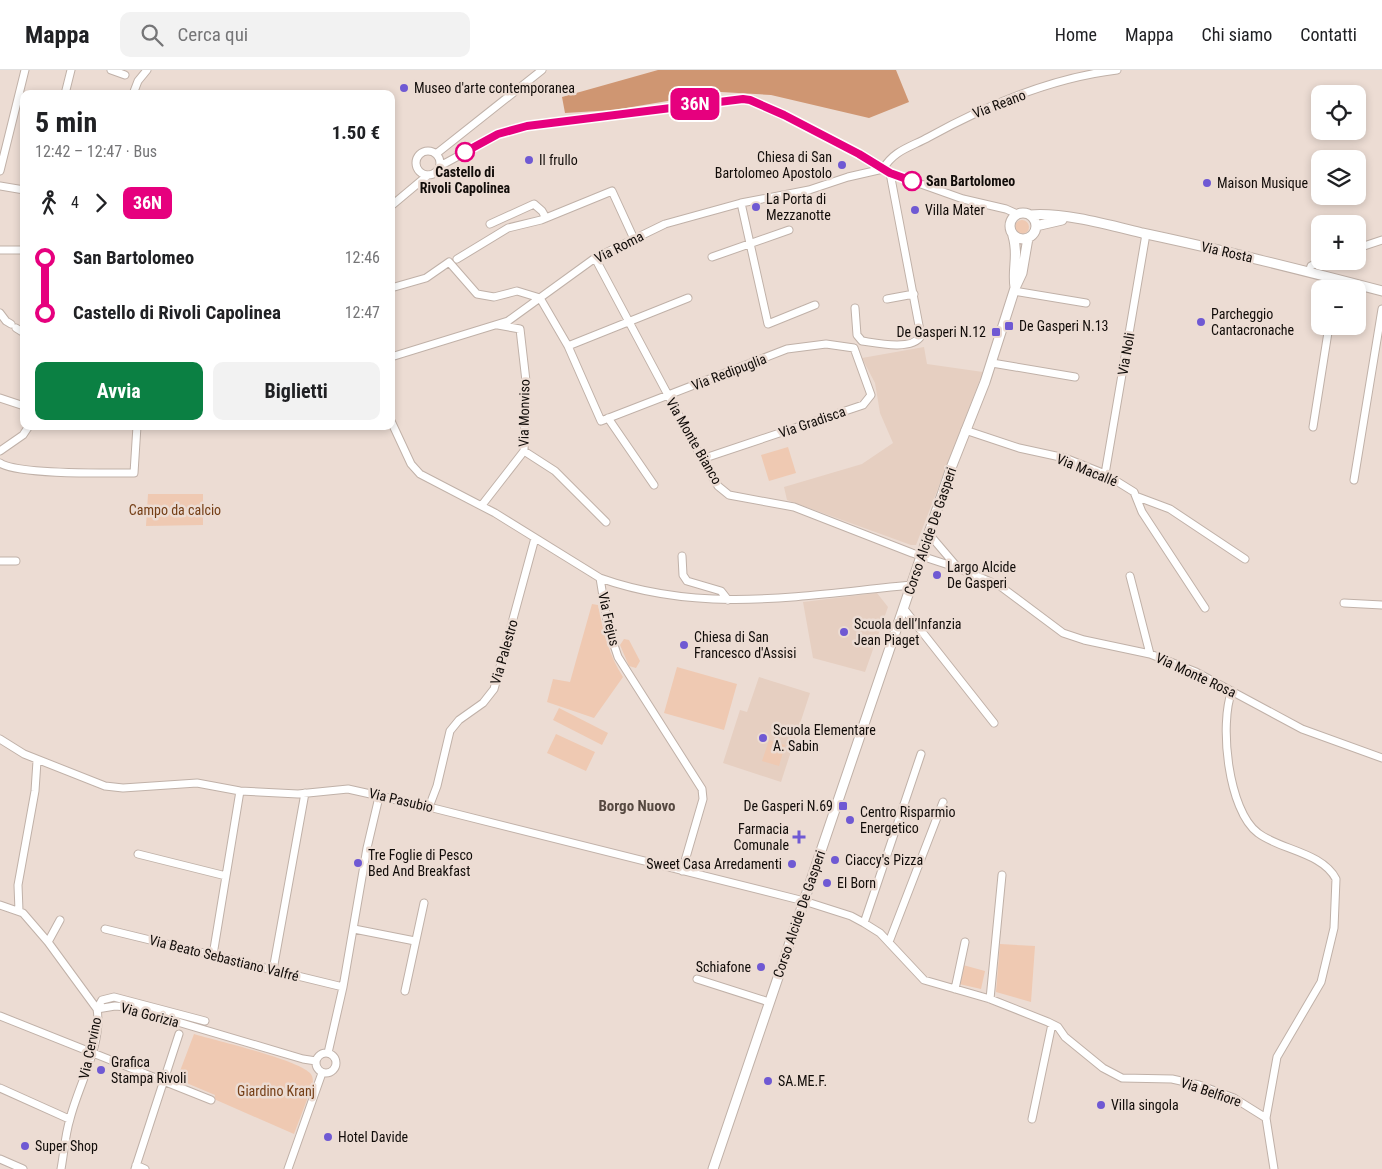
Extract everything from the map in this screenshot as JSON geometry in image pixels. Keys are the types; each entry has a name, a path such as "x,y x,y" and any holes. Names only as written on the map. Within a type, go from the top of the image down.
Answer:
{"street":[{"path":"20,90 25,70"},
{"path":"66,90 71,70"},
{"path":"111,70 125,76"},
{"path":"135,90 138,81 147,70"},
{"path":"436,154 542,70"},
{"name":"Via Reano","path":"887,171 890,159 896,153 992,105 1088,73 1117,70"},
{"path":"0,171 20,90"},
{"path":"395,203 428,176 434,174 440,166 498,134 527,126 743,99 755,102 854,151 902,178 963,199 1010,210 1017,214 1030,215 1036,226 1034,233 1028,238 1020,239 1013,236 1010,224 1017,214"},
{"path":"428,176 417,169 416,160 421,152 426,151 436,154"},
{"path":"436,154 440,166"},
{"path":"855,308 858,339 894,345 908,344 918,340 921,336 894,192 887,171"},
{"name":"Via Roma","path":"395,356 508,321 595,258 665,224 741,203 809,190 863,174 887,171"},
{"path":"0,186 20,189"},
{"path":"457,259 508,228 546,218 612,191 634,239"},
{"path":"741,203 768,324 815,305"},
{"path":"490,224 501,217 534,204 542,211 546,218"},
{"name":"Via Rosta","path":"1030,215 1055,216 1146,234 1309,272 1328,280"},
{"name":"Via Rosta","path":"1036,226 1055,220 1071,219"},
{"path":"712,257 789,230"},
{"name":"Via Noli","path":"1105,474 1146,234"},
{"name":"Corso Alcide De Gasperi","path":"1013,236 1017,254 1014,289"},
{"name":"Corso Alcide De Gasperi","path":"713,1169 921,556 965,430 992,363 1014,289 1022,272 1028,238"},
{"path":"1366,245 1382,240"},
{"path":"0,250 20,250"},
{"name":"Via Monte Bianco","path":"595,258 718,486 729,495 794,507 921,556"},
{"path":"395,287 426,278 449,262 477,294 494,297 517,291 540,298 568,346 605,420 654,486"},
{"path":"1309,272 1311,266"},
{"path":"1014,289 1086,302"},
{"name":"Via Rosta","path":"1366,289 1382,291"},
{"path":"887,300 914,294"},
{"path":"568,346 688,298"},
{"path":"1354,480 1382,309"},
{"path":"0,313 6,322 20,330"},
{"name":"Via Monviso","path":"482,505 524,451 526,381 520,329 498,325"},
{"path":"1313,427 1328,335"},
{"name":"Via Redipuglia","path":"605,420 787,349 826,344 854,348"},
{"name":"Via Gradisca","path":"702,459 862,405 871,395 854,348"},
{"path":"992,363 1075,377"},
{"path":"0,398 20,405"},
{"name":"Via Frejus","path":"395,429 415,469 482,505 600,578 608,627 618,657 702,789 703,799 682,871"},
{"path":"0,451 23,435 26,430"},
{"path":"0,464 29,469 70,472 134,473 137,430"},
{"name":"Via Macallé","path":"965,430 1018,448 1065,458 1105,474 1134,492 1138,497"},
{"path":"524,451 555,471 606,522"},
{"path":"1138,497 1170,509 1245,559"},
{"path":"1138,497 1142,512 1206,608"},
{"path":"929,534 958,568"},
{"name":"Via Palestro","path":"429,807 438,786 450,731 459,720 483,703 494,689 535,538"},
{"path":"682,556 683,575 687,581 721,591 728,600"},
{"path":"921,556 958,568"},
{"path":"0,561 16,561"},
{"name":"Via Monte Rosa","path":"958,568 1000,586 1063,633 1084,640 1150,654 1196,672 1302,729 1382,758"},
{"path":"1130,576 1150,654"},
{"path":"600,578 630,588 675,597 728,600 806,598 911,585"},
{"path":"1344,603 1382,606"},
{"path":"904,609 994,723"},
{"path":"1232,691 1228,712 1227,750 1231,778 1240,810 1250,826 1258,833 1303,853 1333,874 1337,888 1334,928 1321,982 1277,1057 1266,1118 1274,1169"},
{"name":"Via Pasubio","path":"0,739 37,761 111,788 179,783 240,791 305,793 348,789 429,807 804,901"},
{"path":"864,922 921,754"},
{"path":"19,911 18,886 34,791 37,761"},
{"path":"213,955 240,791"},
{"path":"273,970 305,793"},
{"path":"328,1053 343,987 367,848 379,797"},
{"path":"889,942 943,802"},
{"path":"138,854 226,876"},
{"path":"990,999 1002,875"},
{"name":"Via Belfiore","path":"804,901 864,922 889,942 924,980 990,999 1052,1024 1103,1068 1122,1078 1172,1079 1199,1085 1234,1098 1266,1118"},
{"path":"405,990 424,903"},
{"name":"Via Cervino","path":"0,905 19,911 48,942 97,1010 98,1019 92,1053 69,1119 61,1169"},
{"path":"48,942 60,920"},
{"name":"Via Beato Sebastiano Valfré","path":"104,929 343,987"},
{"path":"354,929 415,941"},
{"path":"955,989 965,942"},
{"path":"697,980 769,1002"},
{"name":"Via Gorizia","path":"97,1010 102,1000 114,997 205,1021"},
{"name":"Via Gorizia","path":"97,1010 115,1006 127,1007 298,1058 316,1061"},
{"path":"0,1016 210,1100"},
{"path":"1032,1120 1052,1024"},
{"path":"145,1169 136,1167 162,1080 179,1034"},
{"path":"328,1053 335,1057 336,1066 331,1072 322,1073 317,1068 316,1061 320,1054 328,1053"},
{"path":"288,1169 322,1073"},
{"path":"0,1088 69,1119"},
{"path":"0,1159 22,1169"}],"shaded area":[{"path":"658,70 896,70 909,102 869,118 771,95 721,92 614,110 565,113 562,97"},
{"path":"924,347 927,364 983,372 916,545 911,545 787,500 784,487 862,464 893,443 880,413 875,383 862,358"},
{"name":"Scuola dell’Infanzia Jean Piaget","path":"877,593 888,607 865,672 813,658 803,602"},
{"name":"Scuola Elementare A. Sabin","path":"759,677 810,693 781,782 723,763 740,710 747,712"}],"green space":[{"path":"1019,220 1025,220 1029,227 1025,234 1019,234 1015,230 1015,224"},
{"path":"788,447 796,473 769,481 761,455"},
{"name":"Campo da calcio","path":"148,494 203,494 203,525 146,526"},
{"path":"592,604 598,605 607,642 623,677 594,718 547,702 553,679 570,682"},
{"path":"624,639 629,640 640,661 636,668 629,666 620,645"},
{"path":"677,667 737,684 724,730 664,713"},
{"path":"559,708 608,733 602,745 553,720"},
{"path":"556,734 595,752 586,771 547,753"},
{"path":"769,740 785,745 779,766 762,761"},
{"path":"1000,944 1035,946 1031,1002 996,992"},
{"path":"963,965 985,971 981,989 959,984"},
{"name":"Giardino Kranj","path":"194,1034 273,1056 310,1073 313,1084 294,1134 214,1099 215,1095 177,1079"}],"bus line":[{"name":"36N","path":"465,152 498,134 527,126 743,99 750,100 784,115 859,154 890,173 912,181"}],"place":[{"name":"Museo d'arte contemporanea","path":"404,88"},
{"name":"Castello di Rivoli Capolinea","path":"465,152"},
{"name":"Il frullo","path":"529,160"},
{"name":"Chiesa di San Bartolomeo Apostolo","path":"842,165"},
{"name":"San Bartolomeo","path":"912,181"},
{"name":"Maison Musique","path":"1207,183"},
{"name":"La Porta di Mezzanotte","path":"756,207"},
{"name":"Villa Mater","path":"915,210"},
{"name":"Parcheggio Cantacronache","path":"1201,322"},
{"name":"De Gasperi N.13","path":"1009,326"},
{"name":"De Gasperi N.12","path":"996,332"},
{"name":"Largo Alcide De Gasperi","path":"937,575"},
{"name":"Scuola dell’Infanzia Jean Piaget","path":"844,632"},
{"name":"Chiesa di San Francesco d'Assisi","path":"684,645"},
{"name":"Scuola Elementare A. Sabin","path":"763,738"},
{"name":"De Gasperi N.69","path":"843,806"},
{"name":"Centro Risparmio Energetico","path":"850,820"},
{"name":"Farmacia Comunale","path":"799,837"},
{"name":"Ciaccy's Pizza","path":"835,860"},
{"name":"Tre Foglie di Pesco Bed And Breakfast","path":"358,863"},
{"name":"Sweet Casa Arredamenti","path":"792,864"},
{"name":"El Born","path":"827,883"},
{"name":"Schiafone","path":"761,967"},
{"name":"Grafica Stampa Rivoli","path":"101,1070"},
{"name":"SA.ME.F.","path":"768,1081"},
{"name":"Villa singola","path":"1101,1105"},
{"name":"Hotel Davide","path":"328,1137"},
{"name":"Super Shop","path":"25,1146"}],"district":[{"name":"Borgo Nuovo","path":"637,806"}]}
